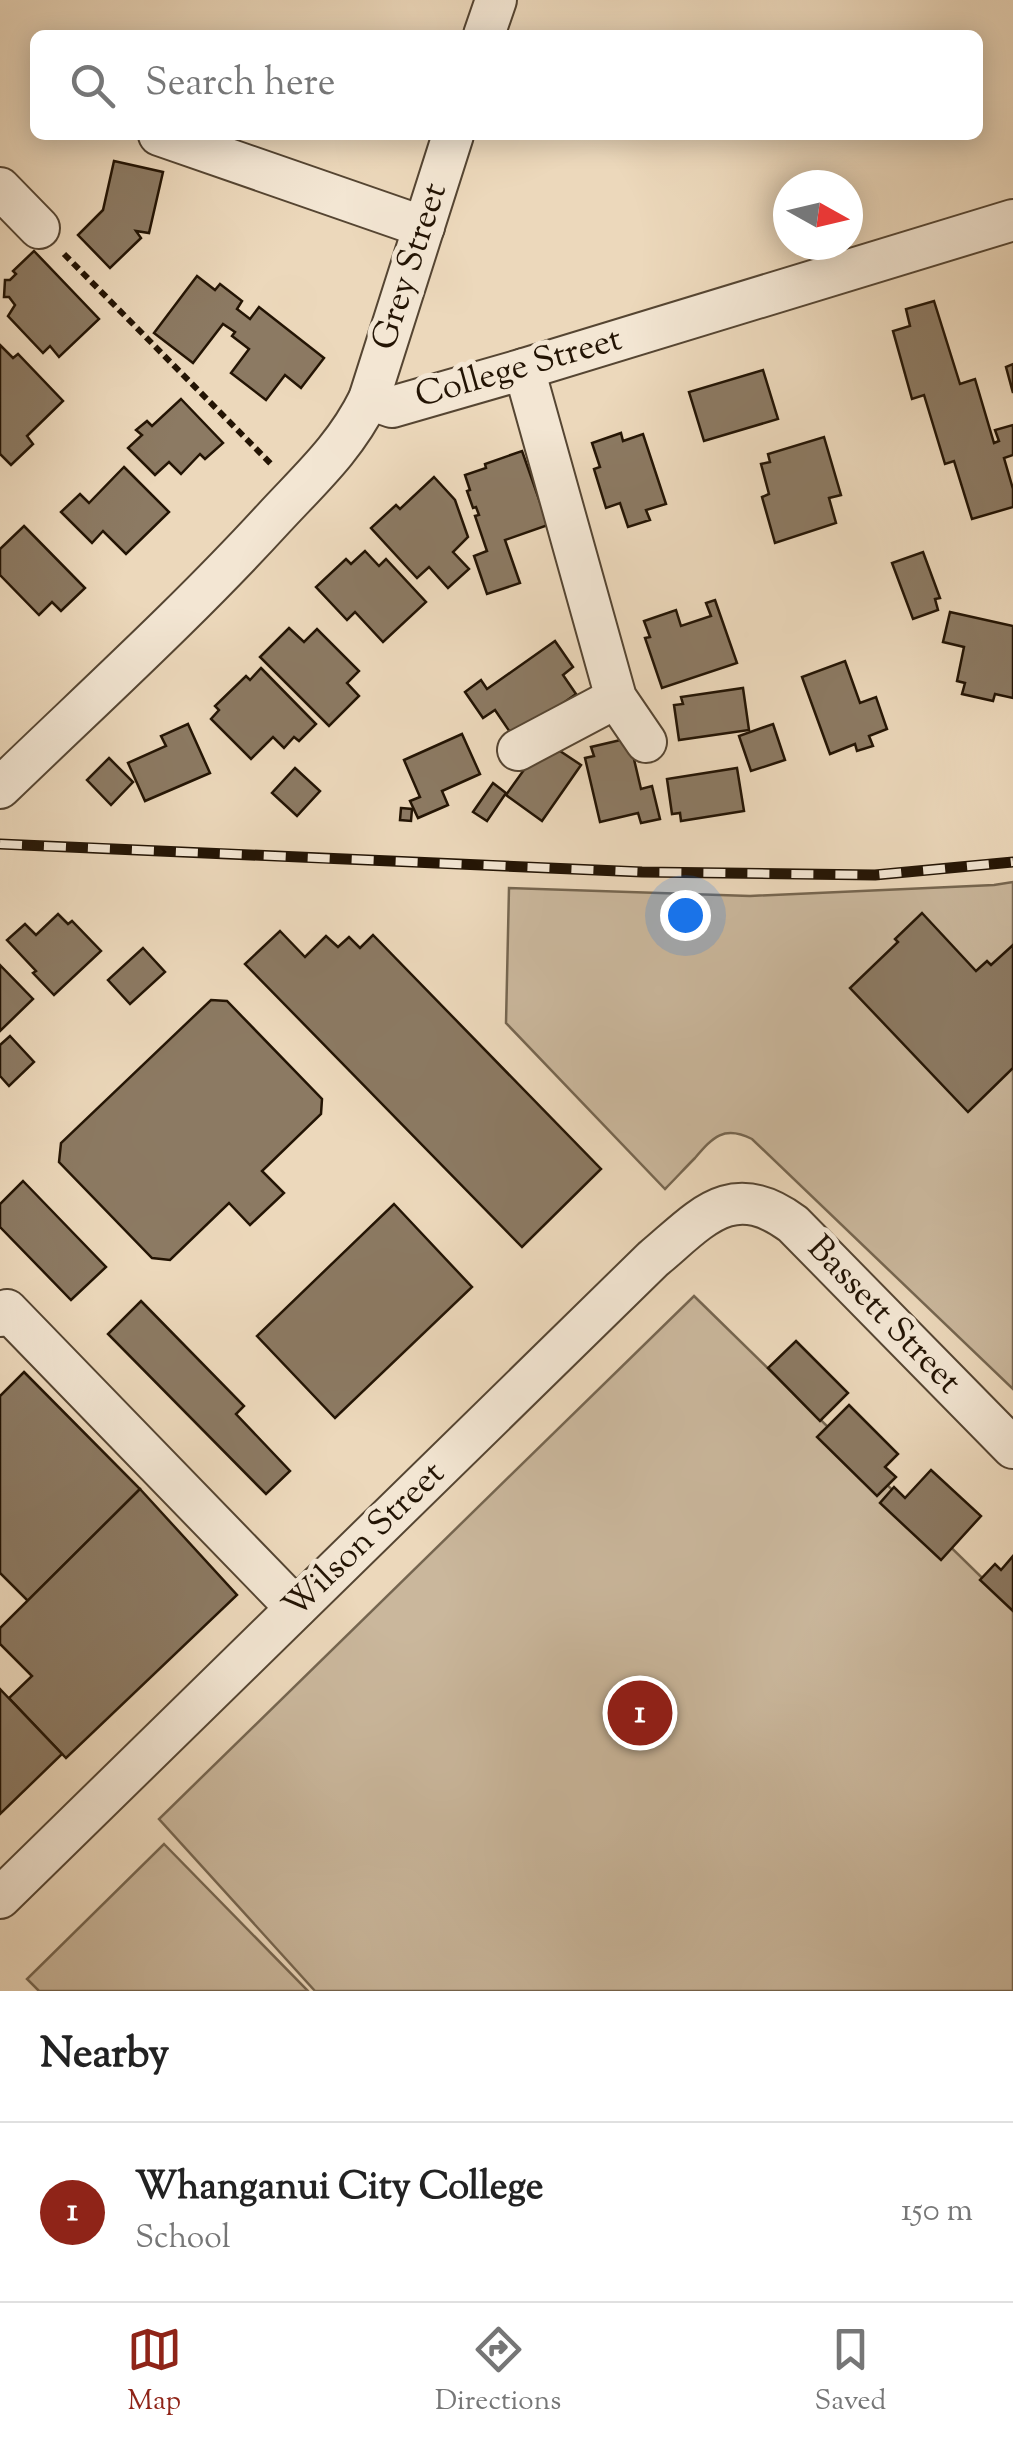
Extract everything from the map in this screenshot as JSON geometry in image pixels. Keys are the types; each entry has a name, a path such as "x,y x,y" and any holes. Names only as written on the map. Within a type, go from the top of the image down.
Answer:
{"street":[{"path":"173,140 424,226"},
{"name":"Grey Street","path":"369,398 451,140"},
{"path":"0,188 39,228"},
{"name":"College Street","path":"0,788 229,567 340,447 369,398 392,407 1013,220"},
{"path":"524,370 616,698 646,742"},
{"path":"518,750 616,698"},
{"name":"Bassett Street","path":"742,1202 762,1205 793,1224 1013,1448"},
{"name":"Wilson Street","path":"0,1898 652,1259 702,1218 718,1208 742,1202"},
{"path":"0,1316 7,1310 296,1608"}],"path":[{"path":"39,228 298,492"}],"shaded area":[{"path":"1013,882 1013,1389 752,1139 734,1133 720,1135 665,1189 506,1023 509,888 750,896"},
{"path":"694,1296 1013,1608 1013,1991 315,1991 159,1819"},
{"path":"164,1844 308,1991 39,1991 27,1979"}],"building":[{"path":"114,161 163,172 149,233 136,231 141,238 110,268 78,235 103,210"},
{"path":"34,251 99,319 59,357 50,346 43,353 8,316 15,305 4,297 5,280 16,274 13,271"},
{"path":"197,276 215,290 220,284 242,301 237,309 250,319 259,307 324,358 301,388 285,375 266,400 231,373 249,349 223,324 193,363 154,333"},
{"path":"934,301 960,384 975,379 994,443 999,441 995,430 1013,425 1013,455 1004,458 1013,489 1013,507 972,519 954,461 945,464 924,395 912,399 893,331 910,326 906,309"},
{"path":"0,345 13,358 18,354 63,401 27,436 33,444 11,465 0,454"},
{"path":"1013,364 1013,393 1006,367"},
{"path":"763,370 778,419 704,441 689,392"},
{"path":"181,399 223,443 205,459 200,454 181,474 169,462 155,475 128,448 142,435 136,430 147,421 152,426"},
{"path":"621,433 623,441 643,434 666,504 646,510 650,520 628,527 620,503 606,508 594,469 600,467 592,443"},
{"path":"824,437 841,495 829,498 836,523 775,543 762,497 769,494 761,464 770,462 768,454"},
{"path":"522,451 548,525 505,540 520,583 487,594 474,556 487,551 465,475"},
{"path":"124,467 169,512 126,554 103,531 92,543 61,512 80,494 89,503"},
{"path":"434,477 455,500 468,537 453,552 469,569 448,588 429,567 417,578 371,528 396,505 400,509"},
{"path":"24,526 85,588 61,611 52,602 39,615 0,575 0,549"},
{"path":"365,551 379,566 386,559 426,602 383,642 355,612 347,620 316,587 346,559 351,564"},
{"path":"923,552 940,598 935,599 938,610 913,619 892,563"},
{"path":"715,600 737,663 662,688 645,638 650,637 644,621 676,610 681,626 711,616 706,603"},
{"path":"950,612 1013,626 1013,698 995,694 993,701 962,694 965,683 957,681 964,647 943,642"},
{"path":"289,628 304,642 317,629 359,671 347,683 359,696 329,726 260,657"},
{"path":"555,641 573,667 563,675 576,694 514,738 495,710 483,718 465,692 481,680 487,689"},
{"path":"845,661 860,703 876,697 887,729 869,736 873,746 857,751 855,744 830,754 802,677"},
{"path":"261,668 316,724 299,741 294,737 284,748 273,737 251,759 211,719 219,710 215,706 246,676 250,680"},
{"path":"743,688 749,730 679,740 674,705 683,704 681,697"},
{"path":"188,724 210,773 145,801 128,763 166,746 161,736"},
{"path":"773,724 785,760 751,771 739,736"},
{"path":"462,734 480,774 442,791 448,805 418,818 410,801 420,797 404,760"},
{"path":"629,738 641,789 652,786 660,819 641,823 638,813 600,822 585,758 594,756 591,747"},
{"path":"551,745 581,765 542,821 506,795 541,746"},
{"path":"109,758 133,782 111,805 87,780"},
{"path":"295,768 320,791 297,816 272,793"},
{"path":"737,768 744,811 681,821 680,813 672,814 667,779"},
{"path":"493,783 506,793 487,821 473,812"},
{"path":"401,808 412,809 411,821 400,820"},
{"path":"922,913 976,971 987,961 991,965 1013,945 1013,1068 968,1112 850,988"},
{"path":"58,914 68,924 72,921 101,951 54,995 7,940 25,924 36,935"},
{"path":"280,931 305,957 326,936 338,947 349,937 360,948 373,935 601,1169 522,1247 245,964"},
{"path":"143,948 165,972 130,1004 108,980"},
{"path":"0,965 33,999 0,1031"},
{"path":"211,1000 227,1001 322,1099 321,1114 262,1171 284,1193 250,1225 229,1203 170,1260 152,1258 59,1162 61,1143"},
{"path":"10,1036 34,1062 9,1086 0,1076 0,1045"},
{"path":"23,1181 106,1267 71,1300 0,1227 0,1204"},
{"path":"394,1204 472,1287 335,1418 257,1336"},
{"path":"141,1301 244,1406 236,1414 290,1471 266,1494 108,1334"},
{"path":"796,1341 848,1393 820,1421 768,1368"},
{"path":"24,1372 140,1489 28,1601 0,1573 0,1396"},
{"path":"849,1405 898,1454 885,1467 896,1477 877,1496 817,1437"},
{"path":"931,1470 981,1516 941,1560 880,1503 894,1487 905,1498"},
{"path":"140,1489 237,1595 66,1758 9,1698 32,1676 0,1644 0,1628"},
{"path":"1013,1556 1013,1611 980,1580 995,1564 1001,1570"},
{"path":"0,1689 62,1754 0,1814"}],"railway":[{"path":"0,844 642,872 875,875 1013,862"}],"place":[{"name":"Whanganui City College","path":"640,1713"}]}
